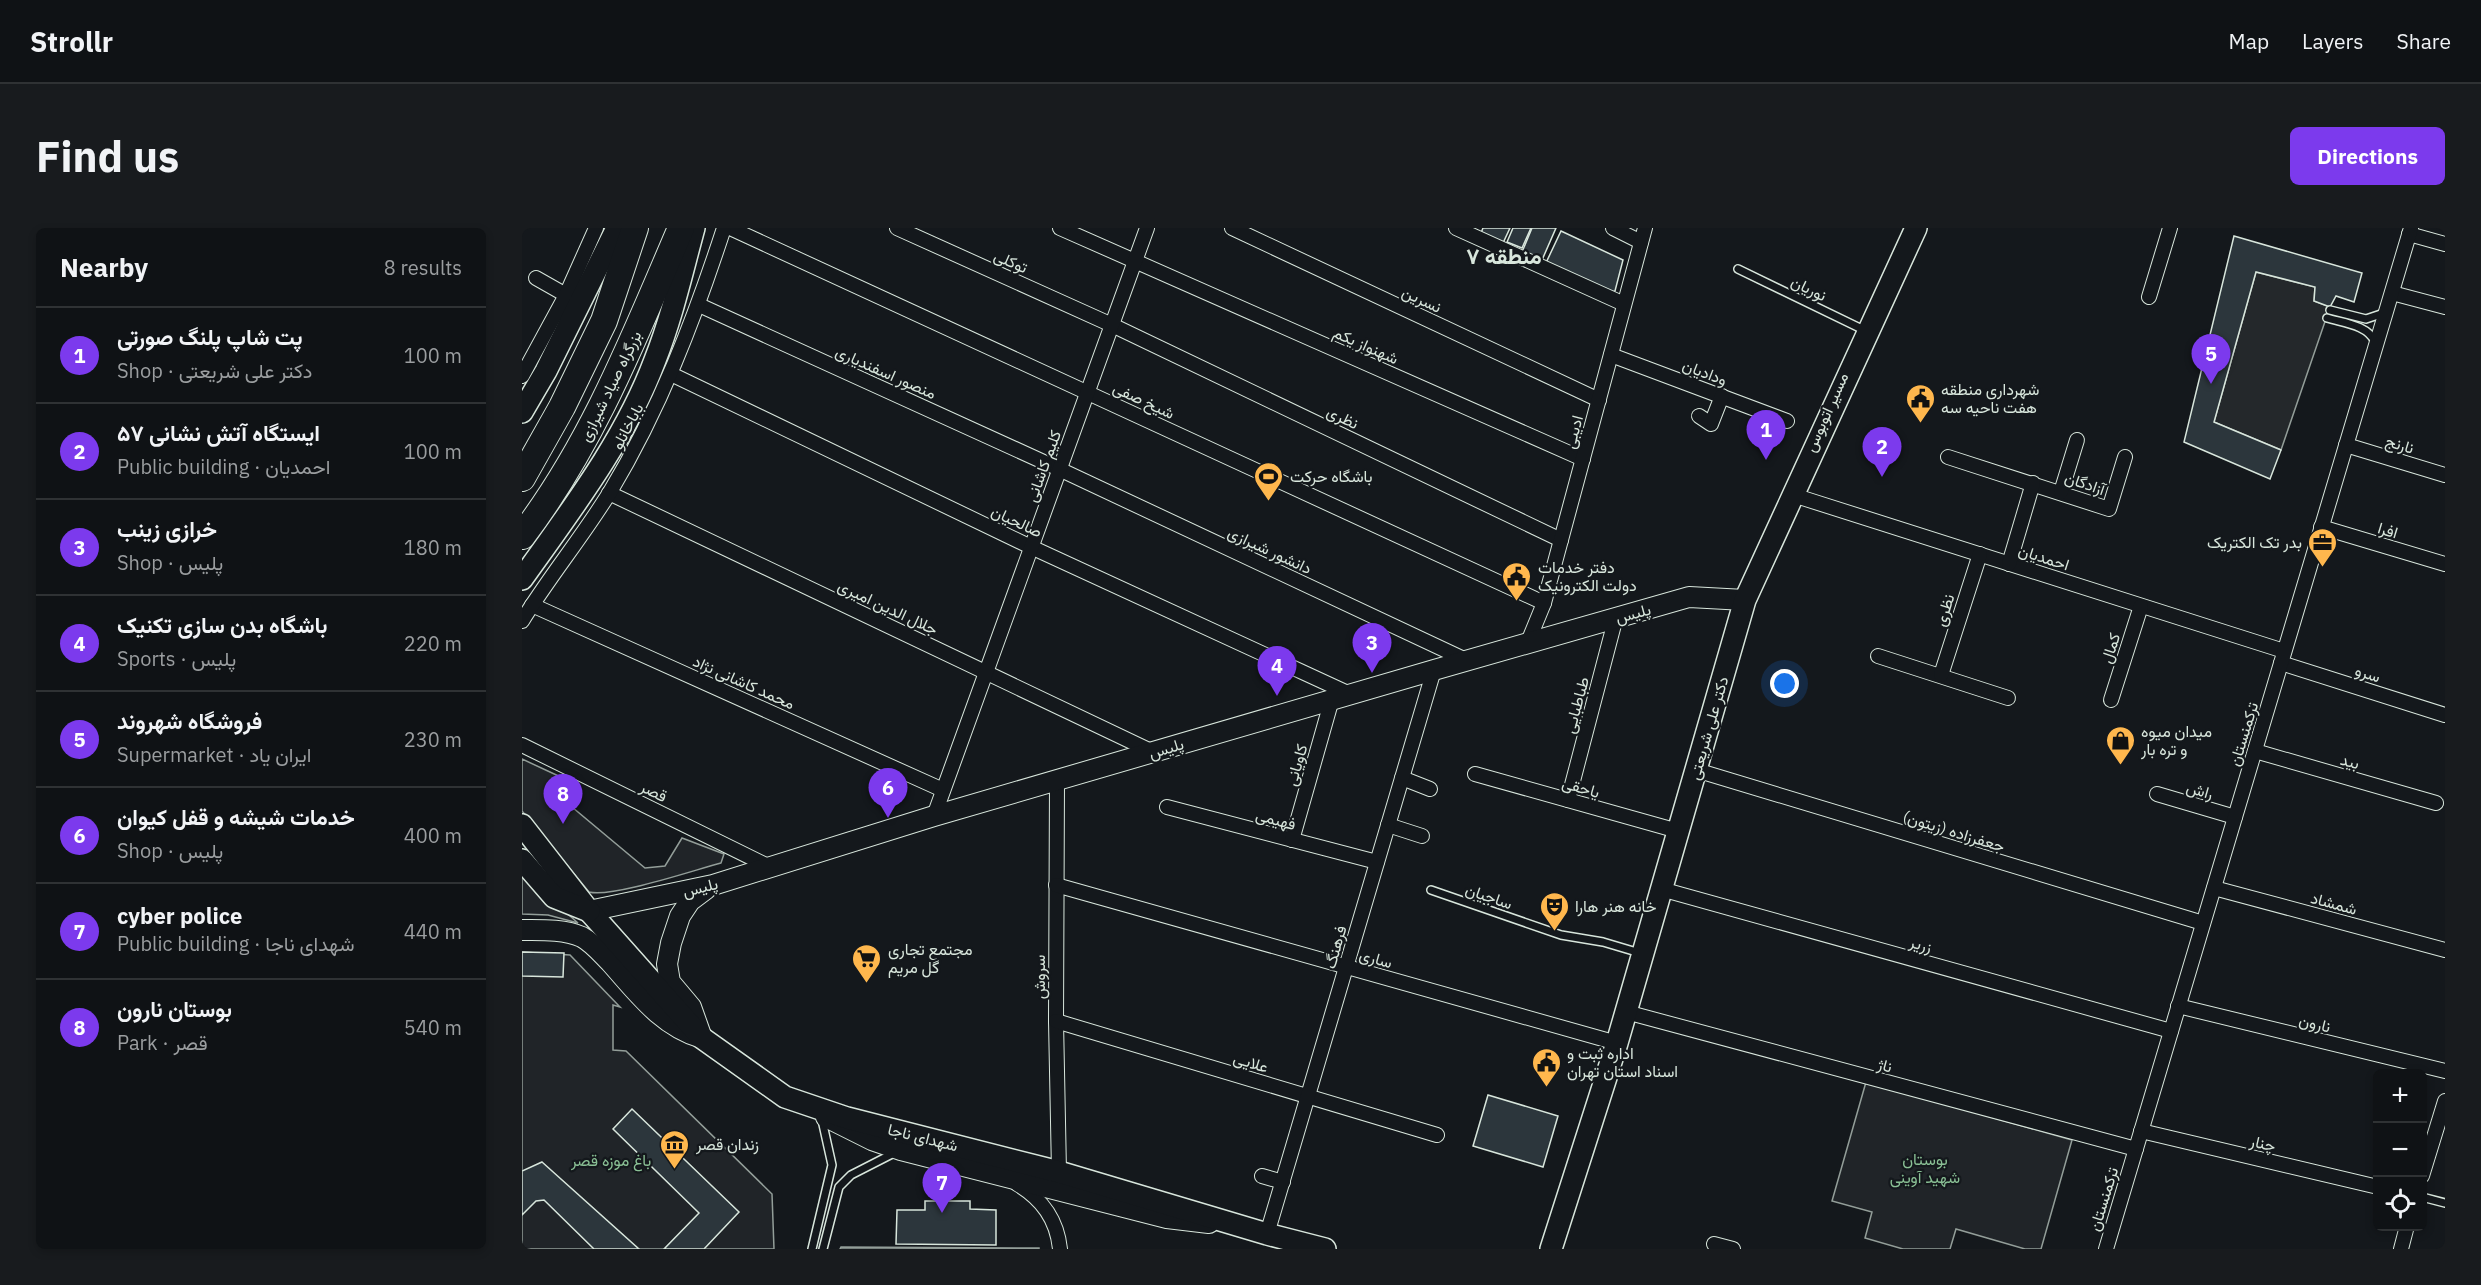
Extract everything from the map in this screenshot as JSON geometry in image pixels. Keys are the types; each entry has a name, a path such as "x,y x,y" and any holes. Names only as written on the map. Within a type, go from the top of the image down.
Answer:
{"highway":[{"name":"بزرگراه صیاد شیرازی","path":"522,478 562,407 604,321 635,228"},
{"name":"بزرگراه صیاد شیرازی","path":"522,536 547,503 591,430 681,228"}],"main road":[{"path":"522,412 546,371 617,228"},
{"path":"522,579 597,470 642,390 655,361 672,311 694,228"},
{"name":"دکتر علی شریعتی","path":"1551,1249 1617,1043 1745,600 1800,498 1869,332 1916,228"},
{"name":"پلیس","path":"589,910 713,885 934,816 1057,782 1434,669 1689,597 1745,600"},
{"name":"شهدای ناجا","path":"522,825 589,910 702,1038 785,1097 812,1110 1059,1172 1325,1249"},
{"path":"522,860 554,897 589,910"},
{"path":"702,1038 692,1007 670,982 667,964 670,943 680,916 690,901 713,885"},
{"path":"522,930 564,933 583,938 591,943 645,1002 663,1018 686,1033 702,1038"},
{"path":"812,1110 872,1140 901,1150 1167,1218 1245,1227"}],"street":[{"path":"522,376 566,295 596,228"},
{"name":"باباخانلو","path":"522,621 609,493 671,374 699,305 724,228"},
{"name":"شیخ صفی","path":"730,228 1544,603"},
{"name":"توکلی","path":"897,228 1112,325"},
{"name":"شهنواز یکم","path":"1060,228 1582,459"},
{"name":"کلیم کاشانی","path":"934,816 1147,228"},
{"name":"نسرین","path":"1232,228 1599,400"},
{"path":"1456,228 1624,304"},
{"path":"1612,228 1643,235"},
{"path":"2149,297 2170,228"},
{"path":"2410,231 2445,244"},
{"name":"ترکمنستان","path":"2106,1249 2410,231"},
{"name":"ادیبی","path":"1528,642 1544,603 1643,235"},
{"path":"536,278 566,295"},
{"path":"2392,293 2445,307"},
{"name":"منصور اسفندیاری","path":"699,305 1059,469"},
{"name":"نظری","path":"1112,325 1561,540"},
{"name":"ودادیان","path":"1611,355 1787,421"},
{"name":"صالحیان","path":"671,374 1032,546 1341,697"},
{"path":"1699,416 1711,424 1722,396"},
{"path":"2061,492 2077,440"},
{"name":"نارنج","path":"2346,445 2445,475"},
{"name":"آزادگان","path":"1948,457 2109,509 2125,457"},
{"name":"دانشور شیرازی","path":"1059,469 1466,660"},
{"path":"2009,564 2033,483"},
{"name":"جلال الدین امیری","path":"609,493 1153,752"},
{"name":"احمدیان","path":"1800,498 2141,606 2283,657"},
{"name":"افرا","path":"2322,527 2445,564"},
{"name":"نظری","path":"1941,675 1980,555"},
{"name":"محمد کاشانی نژاد","path":"532,605 944,790"},
{"name":"کمال","path":"2111,700 2141,606"},
{"name":"طباطبایی","path":"1568,800 1616,617"},
{"path":"1878,656 2008,698"},
{"name":"سرو","path":"2283,657 2445,715"},
{"name":"فرهنگ","path":"1267,1234 1434,669"},
{"name":"کاویانی","path":"1292,840 1341,697"},
{"name":"قصر","path":"522,745 772,868"},
{"name":"بید","path":"2255,751 2436,803"},
{"name":"جعفرزاده (زیتون)","path":"1696,770 2203,923"},
{"name":"یاحقی","path":"1475,774 1678,831"},
{"path":"1402,778 1430,789"},
{"name":"سروش","path":"1057,782 1056,1021 1059,1172"},
{"name":"راش","path":"2157,794 2235,817"},
{"name":"فهیمی","path":"1167,807 1377,862"},
{"path":"1388,825 1422,836"},
{"name":"ساری","path":"1056,885 1617,1043"},
{"name":"شمشاد","path":"2214,888 2445,950"},
{"name":"زریر","path":"1661,889 2171,1031"},
{"name":"نارون","path":"2178,1006 2445,1071"},
{"name":"ناژ","path":"1626,1012 2136,1149"},
{"name":"علایی","path":"1056,1021 1437,1135"},
{"path":"2427,1160 2445,1101"},
{"name":"چنار","path":"2141,1131 2373,1186"},
{"path":"1002,1176 1032,1193 1044,1205 1054,1224 1059,1249"},
{"path":"1262,1176 1283,1182"},
{"path":"2401,1249 2406,1231"},
{"path":"1714,1244 1733,1249"}],"lane":[{"name":"مسیر اتوبوس","path":"1850,393 1924,228"},
{"name":"نوریان","path":"1738,269 1869,332"},
{"path":"2330,310 2366,319 2386,312"},
{"path":"2327,318 2365,329 2372,335 2376,344"},
{"path":"1745,600 1756,593 1782,540"},
{"name":"ساجیان","path":"1431,890 1561,935 1603,942 1642,954"},
{"path":"812,1110 832,1165 812,1249"},
{"path":"822,1249 839,1187 851,1175 901,1150"},
{"path":"2427,1198 2445,1203"}],"green space":[{"path":"522,759 565,779 560,797 645,868 665,866 682,838 724,854 721,863 616,891 589,892 522,811"},
{"path":"522,874 578,923 548,915 522,914"},
{"name":"باغ موزه قصر","path":"522,952 570,955 620,1007 613,1005 613,1050 626,1051 772,1194 774,1249 522,1249"},
{"name":"بوستان شهید آوینی","path":"1866,1082 2072,1140 2041,1249 2025,1249 1956,1229 1950,1249 1903,1249 1865,1238 1872,1212 1832,1201"},
{"path":"841,1247 1039,1248 1039,1249 840,1249"}],"shaded area":[{"path":"2256,272 2315,287 2314,301 2330,307 2281,450 2214,422"}],"building":[{"path":"1483,228 1510,228 1503,243 1481,233"},
{"path":"1513,228 1531,228 1522,248 1507,242"},
{"path":"1532,228 1556,228 1542,260 1522,252"},
{"path":"1561,231 1623,260 1615,291 1607,294 1544,267"},
{"path":"2234,236 2362,273 2354,302 2336,296 2330,307 2314,301 2315,287 2256,272 2214,422 2281,450 2270,479 2184,442"},
{"path":"522,952 564,953 563,977 522,976"},
{"path":"1488,1095 1558,1116 1543,1167 1473,1146"},
{"name":"زندان قصر","path":"632,1109 739,1212 704,1249 664,1249 699,1213 613,1129"},
{"path":"542,1162 639,1249 594,1249 544,1200 536,1201 522,1215 522,1171"},
{"path":"925,1201 970,1201 970,1209 996,1210 996,1245 896,1244 897,1210 925,1210"}],"place":[{"name":"فروشگاه شهروند","path":"2211,384"},
{"name":"شهرداری منطقه هفت ناحیه سه","path":"1920,424"},
{"name":"پت شاپ پلنگ صورتی","path":"1766,460"},
{"name":"ایستگاه آتش نشانی ۵۷","path":"1882,477"},
{"name":"باشگاه حرکت","path":"1269,502"},
{"name":"بدر تک الکتریک","path":"2323,568"},
{"name":"دفتر خدمات دولت الکترونیک","path":"1517,602"},
{"name":"خرازی زینب","path":"1372,673"},
{"name":"باشگاه بدن سازی تکنیک","path":"1277,696"},
{"name":"میدان میوه و تره بار","path":"2120,766"},
{"name":"خدمات شیشه و قفل کیوان","path":"888,818"},
{"name":"بوستان نارون","path":"563,824"},
{"name":"خانه هنر هارا","path":"1554,932"},
{"name":"مجتمع تجاری گل مریم","path":"867,984"},
{"name":"اداره ثبت و اسناد استان تهران","path":"1546,1088"},
{"name":"زندان قصر","path":"675,1170"},
{"name":"cyber police","path":"942,1213"}],"district":[{"name":"منطقه ۷","path":"1504,255"}]}
